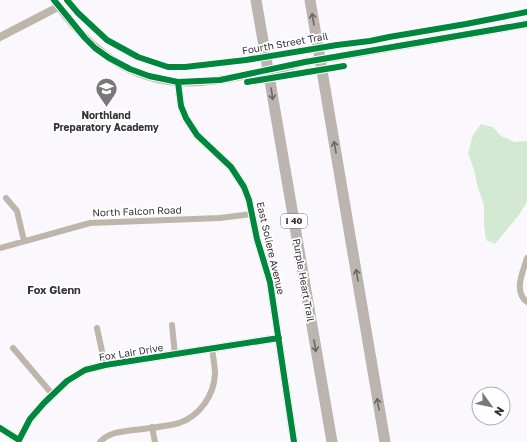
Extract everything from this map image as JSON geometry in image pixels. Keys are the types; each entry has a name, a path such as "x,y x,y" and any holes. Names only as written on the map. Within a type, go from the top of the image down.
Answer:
{"highway":[{"name":"Purple Heart Trail","path":"256,0 332,442"},
{"path":"310,0 385,442"}],"street":[{"path":"0,37 56,3 85,38 95,48 109,58 130,69 149,76 178,82 220,80 284,68 305,62 527,24"},
{"name":"East Soliere Avenue","path":"178,82 180,102 186,118 197,134 231,167 244,187 270,282 294,442"},
{"path":"6,198 17,211 24,240"},
{"name":"North Falcon Road","path":"0,248 24,240 90,223 220,218 252,214"},
{"path":"527,258 519,284 524,300 527,302"},
{"path":"172,325 175,355"},
{"path":"97,328 104,365"},
{"name":"Fox Lair Drive","path":"19,441 30,419 67,381 85,370 104,365 279,338"},
{"path":"13,348 53,395"},
{"path":"100,442 113,433 179,423 191,417 200,410 214,384 215,373 212,349"},
{"path":"0,428 19,441"},
{"path":"152,428 155,442"}],"green space":[{"path":"481,124 493,127 501,136 515,142 527,141 527,202 519,215 495,244 486,240 484,205 468,153 473,135"}],"cycle path":[{"path":"54,0 85,38 95,48 109,58 130,69 149,76 178,82 220,80 305,62 527,24"},
{"name":"Fourth Street Trail","path":"67,0 78,13 107,40 138,57 168,67 185,67 246,60 370,41 527,12"},
{"path":"247,82 344,66"},
{"path":"178,82 181,106 186,118 197,135 231,167 244,187 249,200 257,239 270,282 294,442"},
{"path":"0,428 19,440 30,419 44,403 67,381 85,370 105,365 279,338"}],"place":[{"name":"Northland Preparatory Academy","path":"106,108"}],"district":[{"name":"Fox Glenn","path":"54,290"}]}
